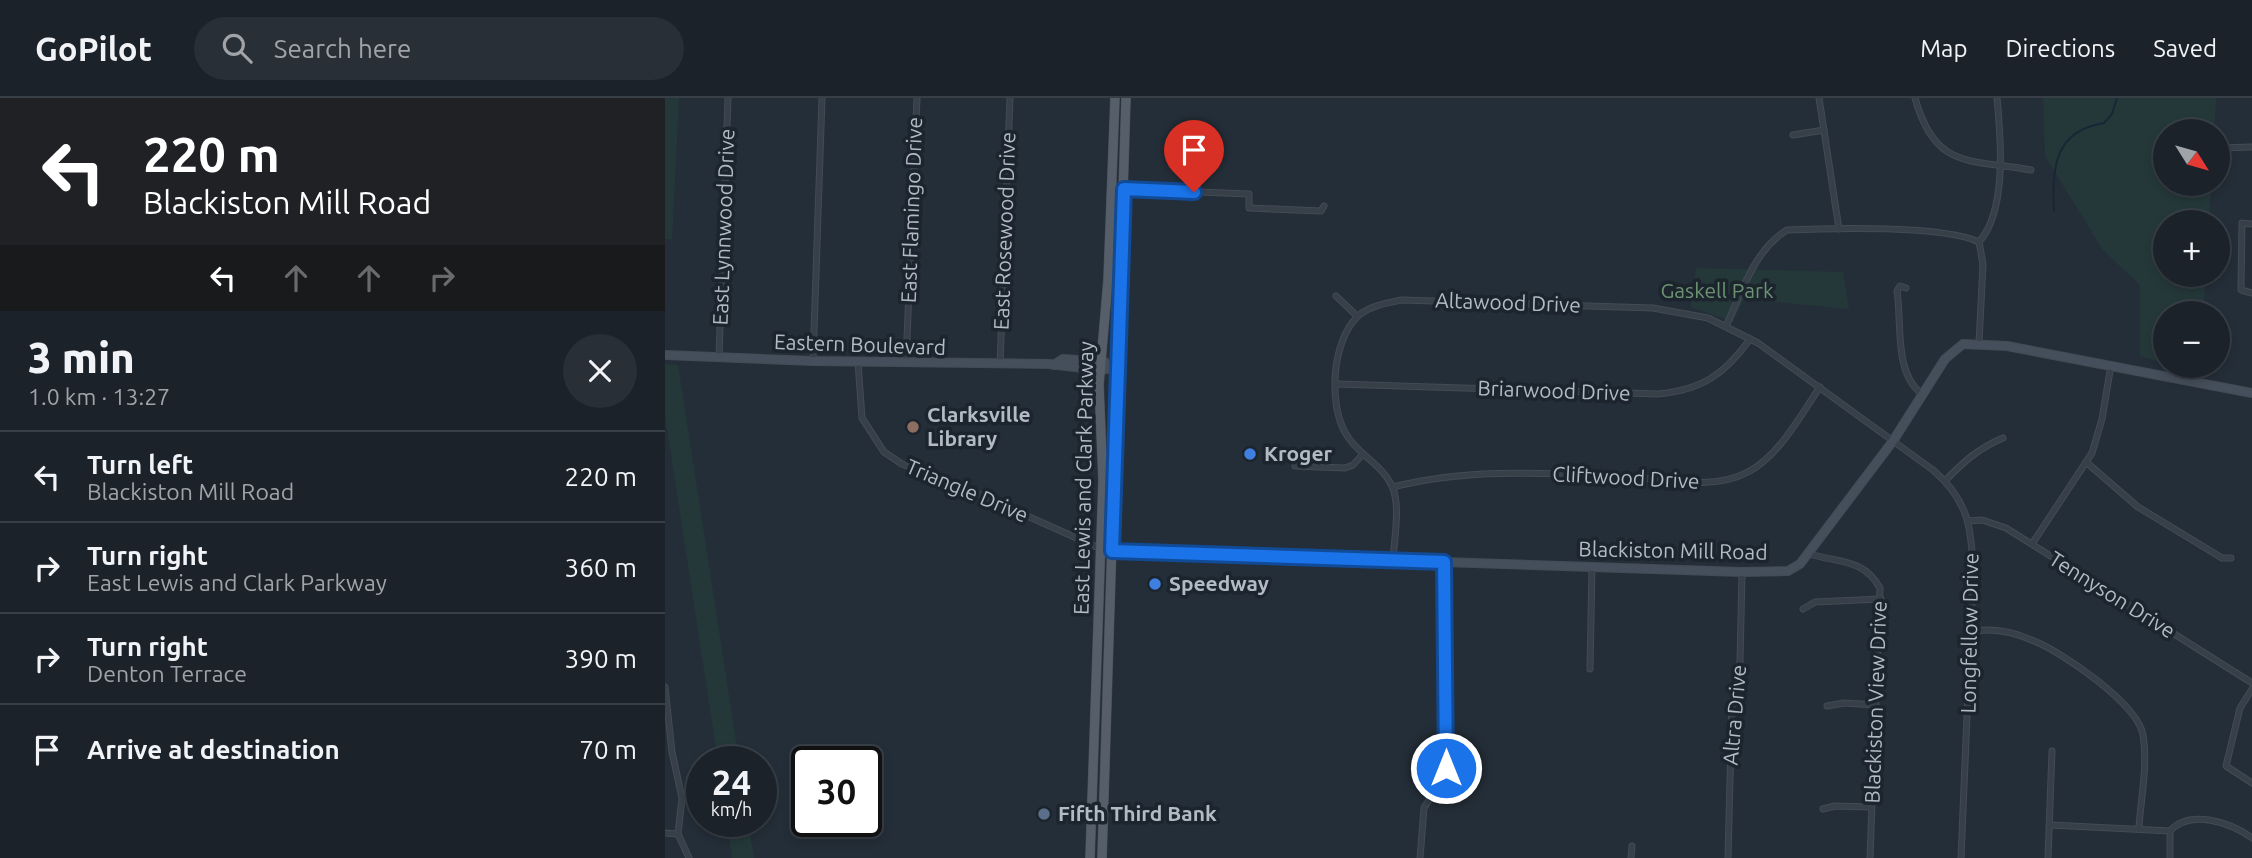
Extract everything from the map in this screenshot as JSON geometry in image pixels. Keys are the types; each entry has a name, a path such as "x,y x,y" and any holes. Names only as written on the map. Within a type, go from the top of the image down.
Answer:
{"main road":[{"name":"East Lewis and Clark Parkway","path":"1090,858 1101,549 1101,366 1115,98"},
{"name":"East Lewis and Clark Parkway","path":"1102,858 1126,98"},
{"name":"Blackiston Mill Road","path":"1101,549 1742,572 1790,570 1810,554 1893,440 1951,351 1967,343 1979,343"},
{"path":"1979,343 2111,365 2252,393"},
{"name":"Eastern Boulevard","path":"665,355 813,362 1054,365 1063,359 1118,367"}],"street":[{"name":"East Lynnwood Drive","path":"719,356 728,98"},
{"path":"813,362 822,98"},
{"name":"East Flamingo Drive","path":"906,363 917,98"},
{"name":"East Rosewood Drive","path":"1000,363 1010,98"},
{"path":"1819,98 1839,229"},
{"path":"1915,98 1922,123 1933,138 1954,156 1976,165 1999,164 2031,170"},
{"path":"1979,242 1990,230 1995,218 1999,164 1997,98"},
{"path":"1793,135 1824,130"},
{"path":"2230,148 2252,147"},
{"path":"1124,189 1249,194 1249,208 1321,211 1324,205"},
{"path":"2252,224 2242,223 2241,290 2252,293"},
{"path":"1726,326 1753,268 1770,241 1787,230 1839,229 1964,234 1979,242"},
{"path":"1979,242 1983,264 1979,343"},
{"path":"1906,288 1900,286 1897,291 1902,359 1909,381 1922,394"},
{"path":"1336,296 1357,316 1338,354 1337,404 1342,428 1363,454 1381,468 1393,487 1393,561"},
{"name":"Altawood Drive","path":"1357,316 1374,307 1402,300 1680,311 1726,326 1751,339 1893,440"},
{"name":"Briarwood Drive","path":"1337,384 1658,394 1684,391 1732,364 1751,339"},
{"name":"Triangle Drive","path":"857,362 862,418 884,452 902,464 958,485 1101,549"},
{"path":"2032,544 2097,442 2111,365"},
{"name":"Cliftwood Drive","path":"1393,487 1432,477 1476,473 1621,476 1711,482 1746,473 1767,459 1820,387"},
{"path":"1945,481 1974,453 2003,438"},
{"name":"Longfellow Drive","path":"1893,440 1945,481 1963,506 1972,533 1971,632 1961,858"},
{"path":"1294,466 1346,468 1353,466 1363,454"},
{"path":"2086,462 2138,507 2222,558 2231,558"},
{"name":"Tennyson Drive","path":"1968,521 1982,520 2006,528 2252,683"},
{"name":"Blackiston View Drive","path":"1810,554 1826,559 1850,561 1864,567 1880,588 1870,858"},
{"path":"1420,858 1424,808 1431,797 1446,785 1444,562"},
{"path":"1590,669 1592,567"},
{"name":"Altra Drive","path":"1728,858 1732,702 1740,662 1742,572"},
{"path":"1803,609 1815,602 1881,599"},
{"path":"1971,632 1984,629 2005,631 2035,641 2061,655 2106,689 2134,717 2143,733 2139,827"},
{"path":"665,687 672,752 682,798 678,834 689,858"},
{"path":"2252,690 2240,708 2226,766 2252,783"},
{"path":"1827,706 1844,703 1876,705"},
{"path":"2048,858 2052,751"},
{"path":"665,752 672,752"},
{"path":"1823,809 1835,806 1871,807"},
{"path":"2170,858 2170,831 2178,823 2189,819 2229,824 2252,838"},
{"path":"2051,825 2139,827 2170,831"},
{"path":"665,833 678,834"},
{"path":"1632,846 1632,858"}],"green space":[{"path":"665,98 679,98 672,239 665,239"},
{"path":"2043,98 2216,98 2215,119 2153,119 2153,196 2210,196 2210,210 2153,210 2153,287 2205,287 2204,301 2153,301 2153,360 2140,356 2140,285 2103,250 2045,156"},
{"name":"Gaskell Park","path":"1696,268 1843,272 1849,309 1744,299 1733,322 1691,307"},
{"path":"665,364 678,365 737,746 716,746 665,415"},
{"path":"729,837 751,837 754,858 732,858"}],"waterway":[{"path":"2054,211 2054,180 2059,154 2075,134 2087,127 2104,123 2112,114 2117,98"}],"place":[{"name":"Clarksville Library","path":"913,427"},
{"name":"Kroger","path":"1250,454"},
{"name":"Speedway","path":"1155,584"},
{"name":"Fifth Third Bank","path":"1044,814"}],"route":[{"path":"1194,192 1124,189 1112,551 1444,562 1446,768"}]}
